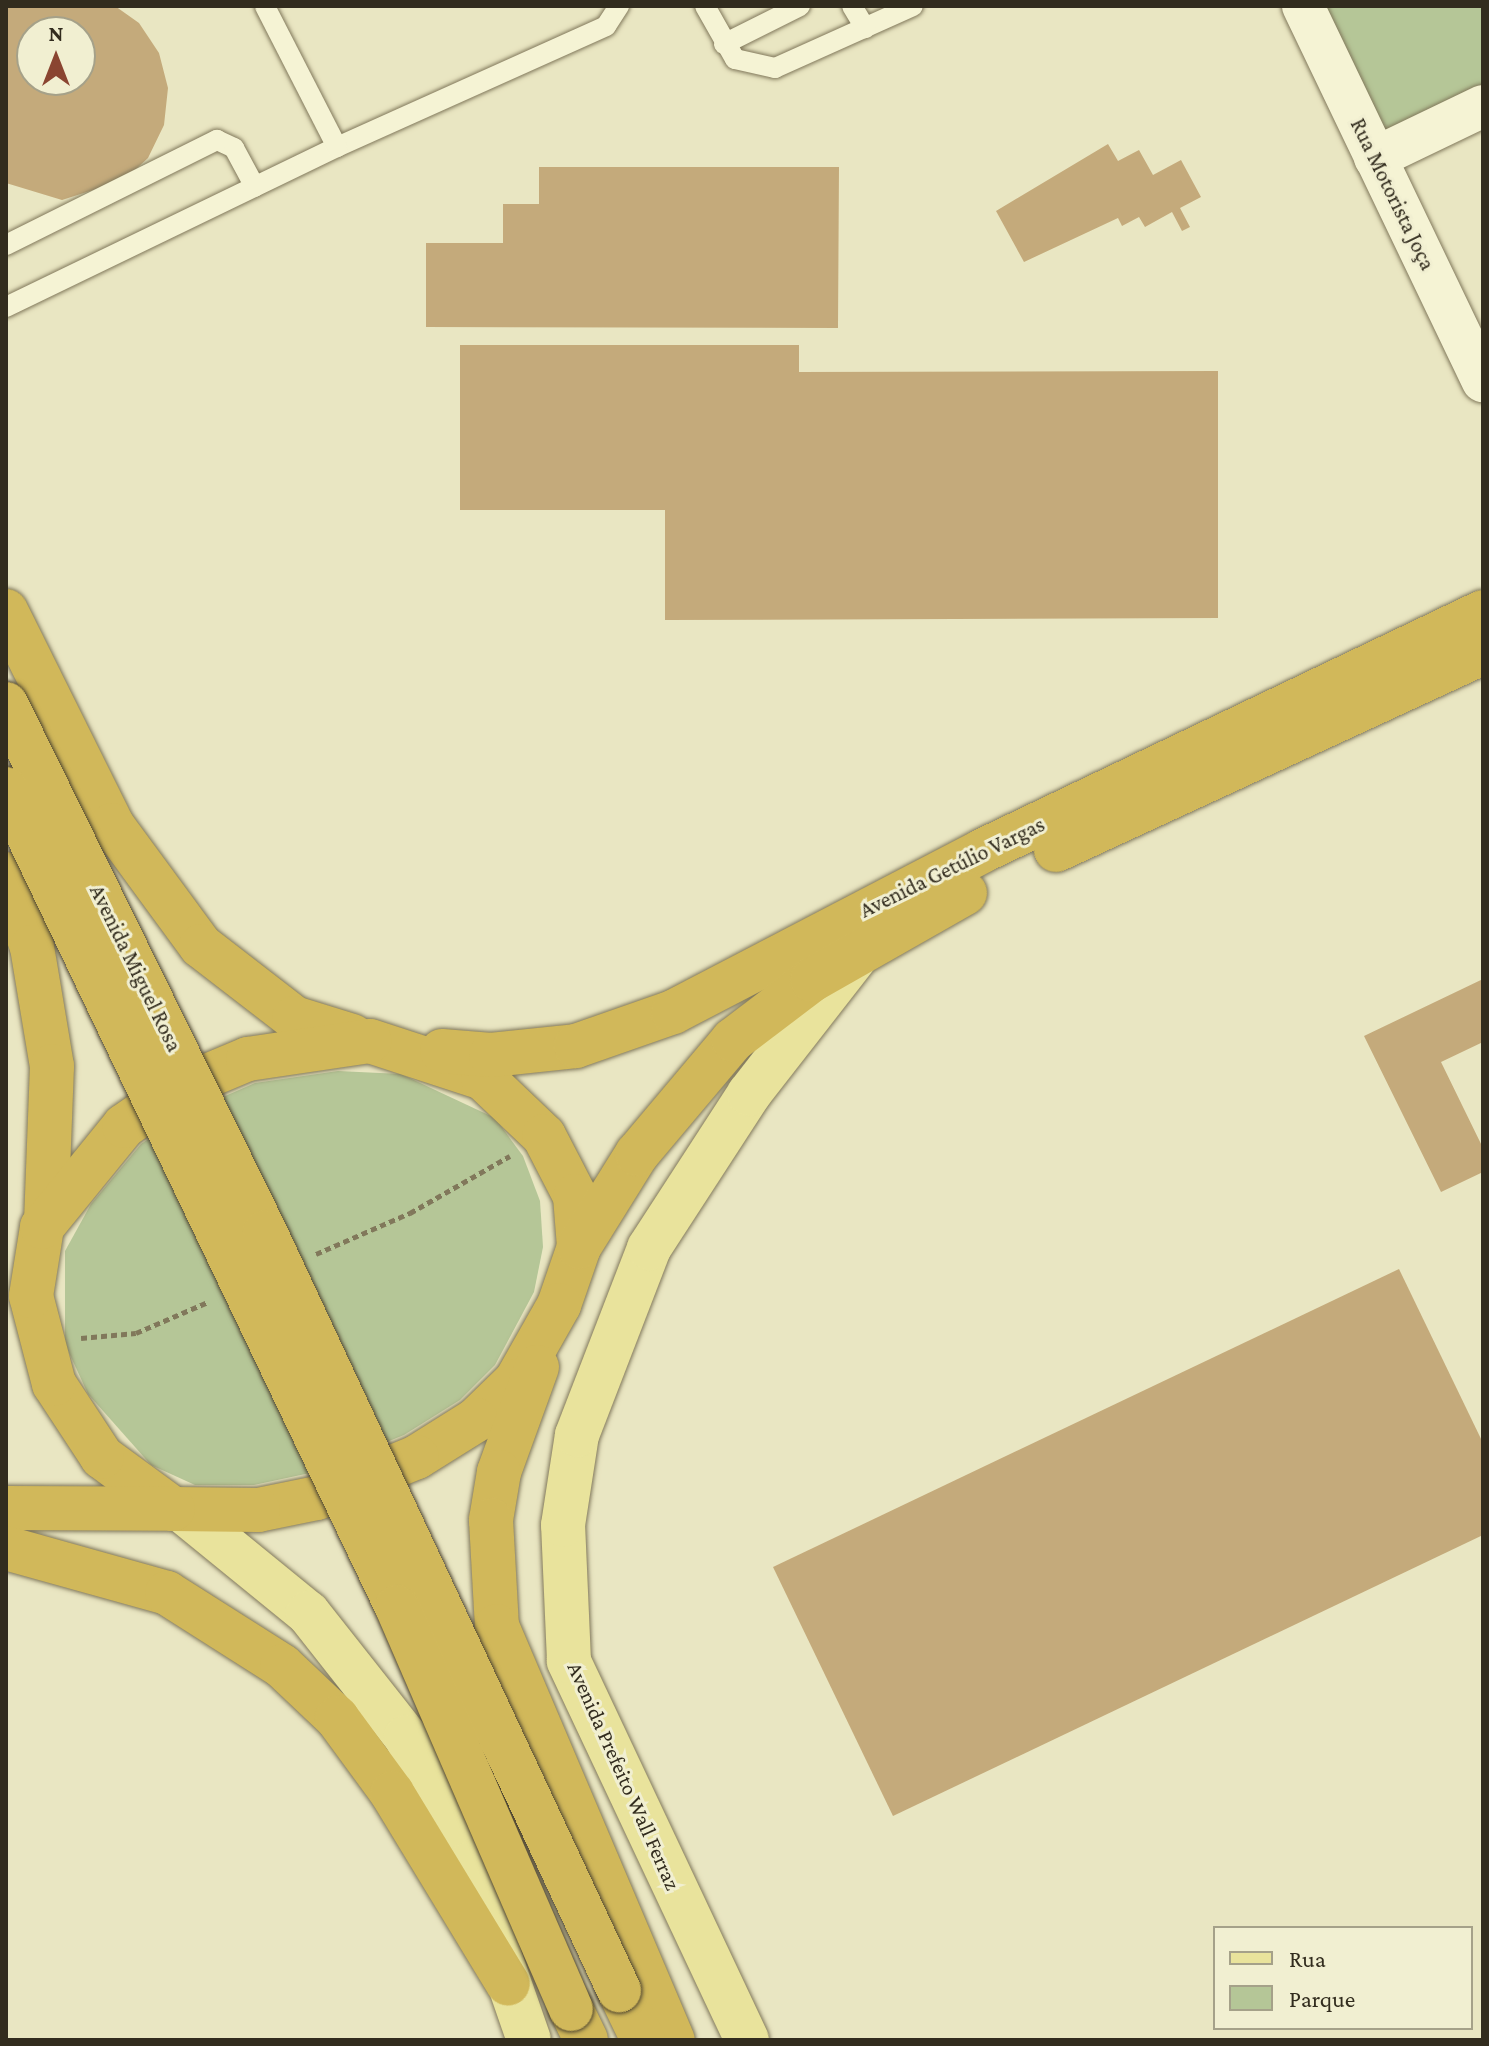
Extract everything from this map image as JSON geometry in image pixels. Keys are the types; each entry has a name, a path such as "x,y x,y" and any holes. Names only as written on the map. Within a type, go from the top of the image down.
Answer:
{"highway":[{"path":"6,611 112,825 201,946 294,1018 388,1045 483,1078 512,1098 562,1163 575,1196 579,1247 499,1472 491,1520 497,1626 673,2040"},
{"name":"Avenida Getúlio Vargas","path":"388,1045 532,1053 576,1046 673,1012 982,851 1483,612"},
{"name":"Avenida Getúlio Vargas","path":"579,1247 700,1074 783,1000 858,954 1001,875 1483,653"},
{"name":"Avenida Miguel Rosa","path":"6,704 265,1232 643,2040"},
{"name":"Avenida Miguel Rosa","path":"6,789 397,1607 578,2024"},
{"path":"6,874 32,947 52,1066 44,1224 31,1296 54,1384 102,1457 179,1511"},
{"path":"6,1270 124,1126 181,1087 248,1059 388,1045"},
{"path":"6,1508 179,1511 317,1498 417,1457 476,1420 516,1381 559,1305"},
{"path":"6,1548 167,1593 282,1666 337,1718 376,1771 508,1984"}],"main road":[{"name":"Avenida Prefeito Wall Ferraz","path":"747,2040 569,1661 563,1525 577,1435 649,1248 749,1094 858,954"},
{"path":"179,1511 308,1613 406,1737 468,1864 529,2040"}],"street":[{"name":"Rua Motorista Joça","path":"1303,6 1375,158 1479,364"},
{"path":"1375,158 1483,106"}],"lane":[{"path":"265,6 337,147"},
{"path":"6,307 337,147 606,26 619,6"},
{"path":"705,6 724,44 748,66 775,68 913,6"},
{"path":"724,44 800,6"},
{"path":"852,6 865,28"},
{"path":"6,245 217,140 234,148 255,187"}],"green space":[{"path":"1322,6 1483,6 1483,85 1380,135"},
{"path":"338,1071 401,1074 495,1118 523,1156 540,1201 543,1247 534,1292 495,1365 460,1400 404,1435 310,1473 254,1485 195,1485 151,1465 88,1394 65,1344 65,1251 91,1204 141,1144 193,1110 255,1083"}],"building":[{"path":"6,6 115,6 139,23 159,53 168,88 164,125 148,158 124,180 62,200 6,183"},
{"path":"1108,144 1118,161 1139,150 1153,175 1181,160 1201,197 1180,208 1190,227 1182,231 1172,212 1145,227 1139,217 1122,226 1118,218 1024,262 996,211"},
{"path":"539,167 839,167 838,328 426,327 426,243 503,243 503,204 539,204"},
{"path":"460,345 799,345 799,372 1218,371 1218,618 665,620 665,510 460,510"},
{"path":"1483,979 1483,1042 1441,1062 1483,1148 1483,1172 1441,1192 1364,1036"},
{"path":"1399,1269 1483,1443 1483,1535 893,1816 773,1567"}]}
